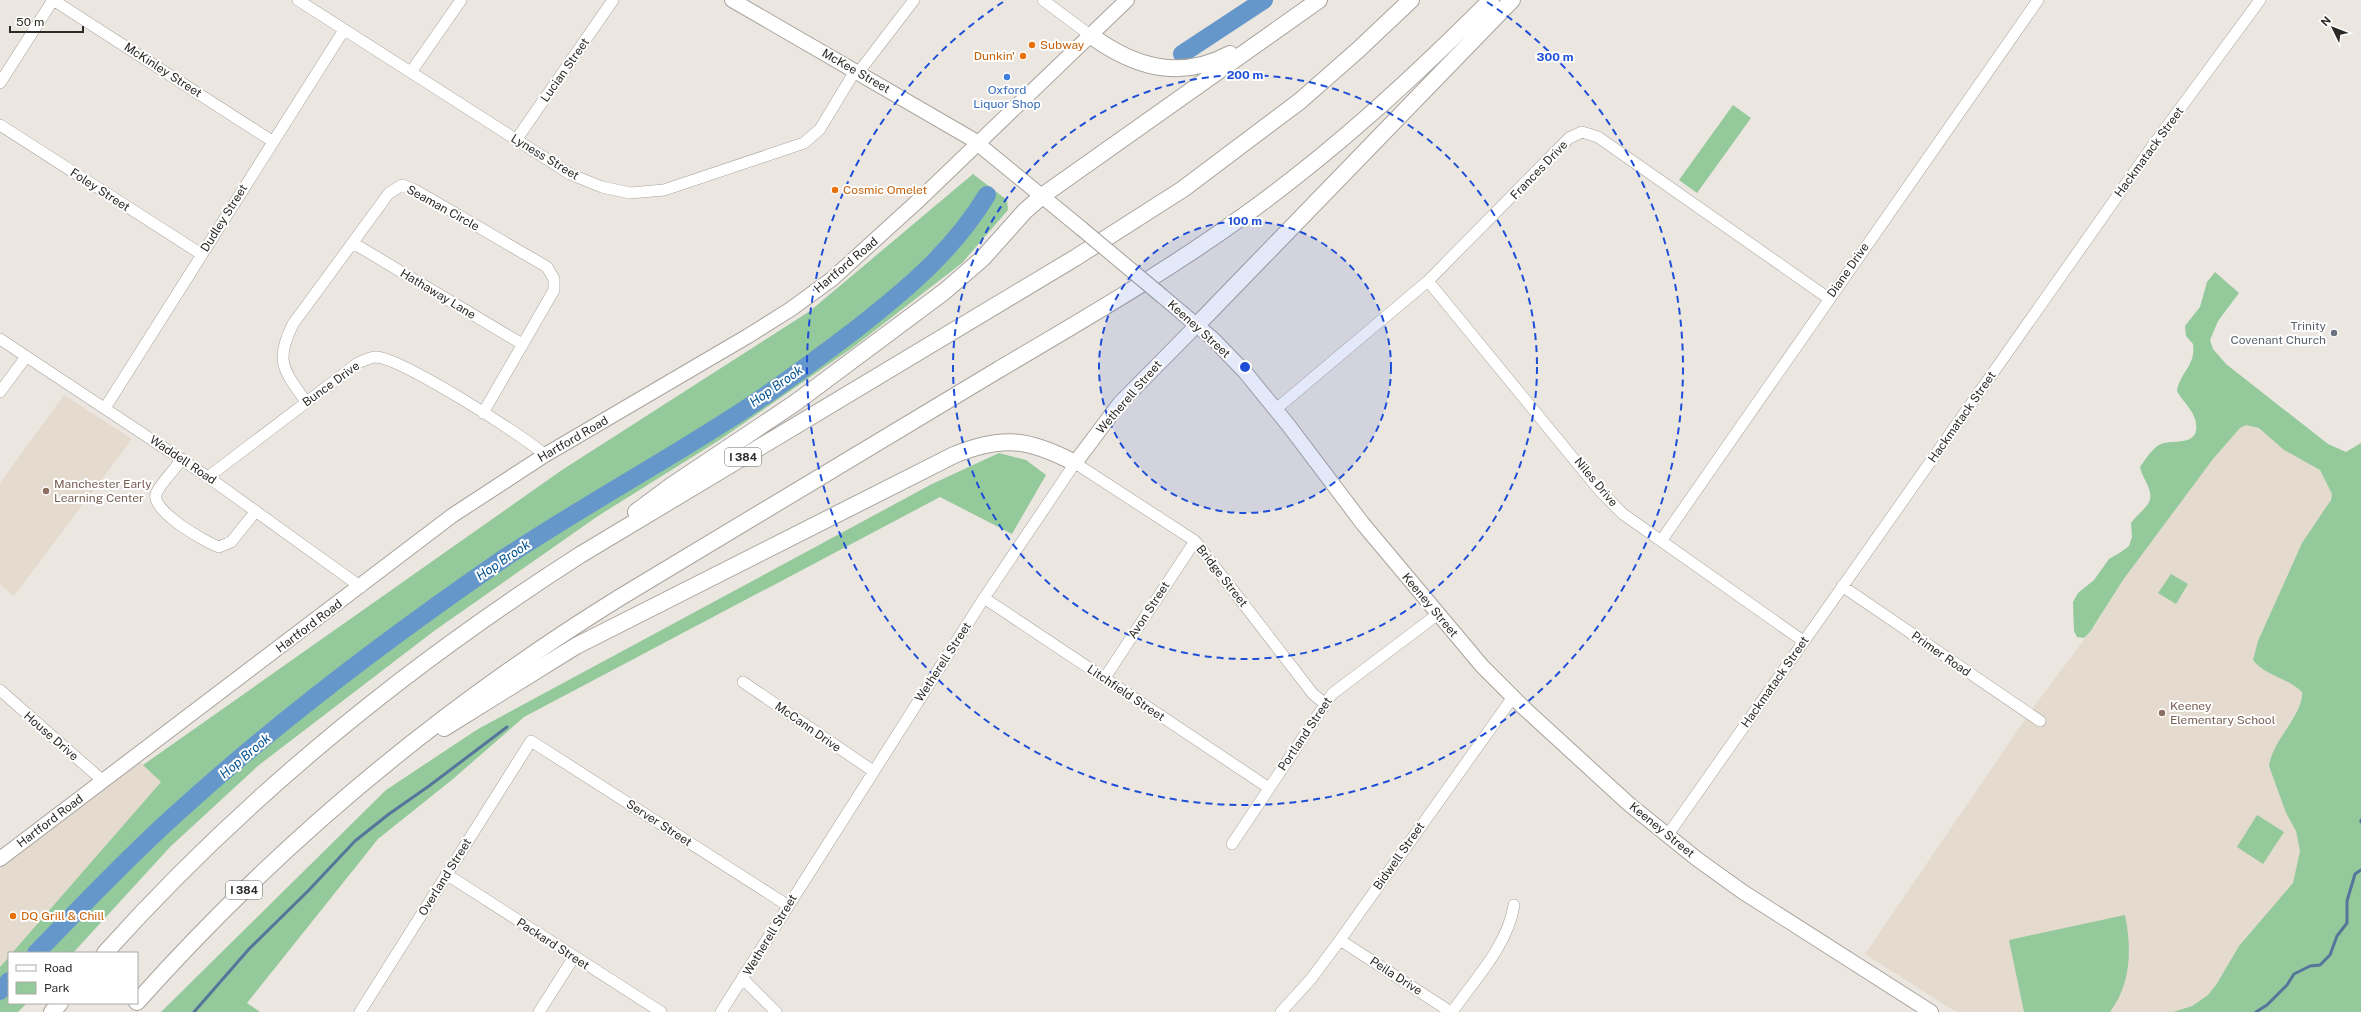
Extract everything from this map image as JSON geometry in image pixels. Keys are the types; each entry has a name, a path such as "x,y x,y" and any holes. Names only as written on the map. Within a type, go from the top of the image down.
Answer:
{"highway":[{"path":"608,538 657,495 795,404 945,291 983,258 1024,211 1042,196 1319,0"},
{"name":"I 384","path":"106,952 176,878 223,832 329,738 461,634 608,538 1075,258 1171,197 1243,146 1300,101 1358,50 1411,0"},
{"name":"I 384","path":"138,1002 204,930 266,868 407,747 509,670 591,615 1131,290 1220,233 1299,175 1365,120 1417,74 1491,0"},
{"path":"1197,325 1512,0"},
{"path":"1090,35 1115,52 1142,64 1164,68 1186,68 1217,61 1288,22"},
{"path":"407,747 462,718 533,671 576,646 954,455 984,444 1014,441 1040,446 1076,463"},
{"path":"52,1012 59,1004"},
{"name":"I 384","path":"128,1012 136,1004"}],"main road":[{"name":"Hartford Road","path":"0,859 361,587 453,515 545,455 748,336 791,309 832,279 872,244 978,144 1127,0"},
{"name":"McKee Street","path":"740,2 978,144"},
{"name":"Keeney Street","path":"978,144 1197,325 1239,366 1276,409 1354,512 1482,666 1513,697 1630,806 1667,836 1743,892 1931,1012"},
{"name":"Wetherell Street","path":"1076,463 1120,403 1197,325"}],"street":[{"path":"0,83 53,0"},
{"name":"McKinley Street","path":"53,0 272,141"},
{"name":"Lyness Street","path":"298,0 570,174 602,187 630,193 664,190 804,143 820,129 856,72 914,0"},
{"path":"411,72 461,0"},
{"name":"Lucian Street","path":"516,140 613,0"},
{"path":"1043,0 1090,35"},
{"name":"Diane Drive","path":"1661,541 1828,298 2038,0"},
{"name":"Hackmatack Street","path":"1667,836 2154,144 2260,0"},
{"name":"Dudley Street","path":"105,408 272,141 344,30"},
{"name":"Foley Street","path":"0,126 201,254"},
{"name":"Frances Drive","path":"1276,409 1428,282 1569,138 1582,132 1598,137 1828,298"},
{"name":"Seaman Circle","path":"306,402 286,373 282,359 284,342 293,324 389,193 402,185 415,190 547,267 554,279 554,290 483,413"},
{"name":"Hathaway Lane","path":"353,243 522,344"},
{"name":"Niles Drive","path":"1428,282 1600,491 1623,514 1803,641"},
{"name":"Waddell Road","path":"0,339 182,459 256,510 361,587"},
{"path":"0,392 26,357"},
{"name":"Bunce Drive","path":"208,477 358,363 374,357 392,361 483,413 534,445 545,455"},
{"path":"182,459 156,494 156,503 163,512 205,542 219,547 232,542 256,510"},
{"name":"Bridge Street","path":"1076,463 1195,541 1313,694 1324,703"},
{"name":"Wetherell Street","path":"776,1012 742,978 787,905 984,598 1076,463"},
{"name":"Avon Street","path":"1104,679 1195,541"},
{"name":"Primer Road","path":"1842,586 2040,721"},
{"name":"Litchfield Street","path":"984,598 1269,788"},
{"name":"Portland Street","path":"1232,844 1324,703 1332,694 1438,614"},
{"name":"McCann Drive","path":"743,682 873,771"},
{"name":"House Drive","path":"0,690 103,781"},
{"name":"Bidwell Street","path":"1281,1012 1311,979 1340,940 1513,697"},
{"name":"Overland Street","path":"360,1012 531,742"},
{"name":"Server Street","path":"531,742 787,905"},
{"name":"Packard Street","path":"446,874 661,1012"},
{"path":"1452,1012 1504,938 1512,918 1514,905"},
{"name":"Peila Drive","path":"1340,940 1452,1012"},
{"path":"539,1012 574,957"},
{"path":"720,1012 742,978"}],"shaded area":[{"name":"Manchester Early Learning Center","path":"64,395 132,439 14,596 0,584 0,483"},
{"name":"Keeney Elementary School","path":"2246,425 2259,428 2284,450 2320,470 2332,494 2328,506 2302,543 2258,641 2257,665 2293,683 2302,692 2300,705 2279,741 2270,759 2269,766 2286,813 2296,831 2300,851 2293,883 2239,946 2216,985 2208,995 2191,1006 2173,1012 1956,1012 1865,954 2035,705 2096,624 2123,580 2213,459 2240,428"},
{"path":"138,760 161,782 13,952 8,952 8,958 0,967 0,866"}],"green space":[{"path":"1733,105 1751,118 1697,193 1679,180"},
{"path":"973,174 1007,200 1008,210 962,263 852,348 721,439 598,516 434,631 259,765 170,847 74,952 13,952 161,782 143,765 562,470 810,311"},
{"path":"2215,272 2239,293 2218,321 2210,340 2213,349 2226,364 2328,444 2346,452 2361,443 2361,1012 2173,1012 2192,1006 2208,995 2216,985 2239,946 2293,883 2300,851 2296,831 2286,813 2269,766 2271,757 2276,747 2298,709 2302,692 2290,683 2263,669 2253,660 2258,641 2302,543 2331,500 2332,494 2320,470 2284,450 2259,428 2246,425 2240,428 2213,459 2123,580 2090,632 2084,638 2077,637 2074,631 2073,602 2078,593 2094,580 2109,559 2129,546 2132,537 2131,523 2148,504 2150,499 2150,490 2140,467 2149,454 2161,444 2186,440 2195,434 2195,419 2177,391 2181,379 2190,364 2193,352 2193,344 2186,336 2185,326 2200,307 2207,282"},
{"path":"999,453 1026,460 1046,475 1012,534 940,497 524,717 453,779 378,839 247,1003 260,1012 161,1012 386,790 478,729 932,484"},
{"path":"2171,574 2188,584 2176,604 2158,593"},
{"path":"2257,815 2284,832 2263,864 2237,847"},
{"path":"2125,915 2129,941 2128,966 2122,990 2110,1012 2024,1012 2009,940"},
{"path":"8,958 8,1004 26,1004 18,1012 0,1012 0,967"}],"waterway":[{"name":"Hop Brook","path":"1182,54 1264,0"},
{"name":"Hop Brook","path":"37,952 105,882 158,831 214,780 293,714 374,651 500,561 555,525 742,411 823,354 892,300 944,252 974,215 987,195"},
{"path":"194,1012 249,949 308,891 355,841 507,727"},
{"path":"2256,1012 2267,1005 2287,985 2294,974 2310,966 2320,965 2330,955 2337,936 2347,923 2347,901 2355,874 2361,870"},
{"name":"Hop Brook","path":"0,991 8,982"}],"place":[{"name":"Subway","path":"1032,45"},
{"name":"Dunkin'","path":"1023,56"},
{"name":"Oxford Liquor Shop","path":"1007,77"},
{"name":"Cosmic Omelet","path":"835,190"},
{"name":"Trinity Covenant Church","path":"2334,333"},
{"name":"Manchester Early Learning Center","path":"46,491"},
{"name":"Keeney Elementary School","path":"2162,713"},
{"name":"DQ Grill & Chill","path":"13,916"}]}
